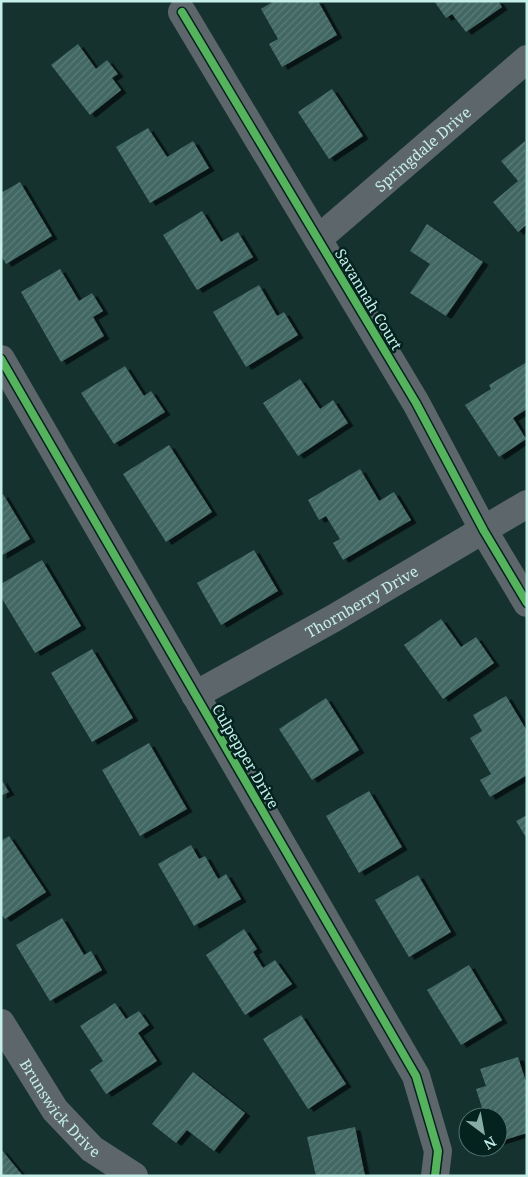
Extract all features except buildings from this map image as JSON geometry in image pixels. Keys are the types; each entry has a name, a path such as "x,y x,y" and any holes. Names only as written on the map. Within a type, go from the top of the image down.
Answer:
{"street":[{"name":"Savannah Court","path":"182,12 416,404 484,531 527,602"},
{"name":"Springdale Drive","path":"318,239 527,59"},
{"name":"Culpepper Drive","path":"1,360 416,1076 438,1151 435,1176"},
{"name":"Thornberry Drive","path":"195,695 334,618 527,504"},
{"name":"Brunswick Drive","path":"6,1041 55,1110 92,1149 134,1176"}],"cycle path":[{"path":"182,12 416,403 484,531 527,603"},
{"path":"1,359 416,1076 438,1151 435,1176"}]}
